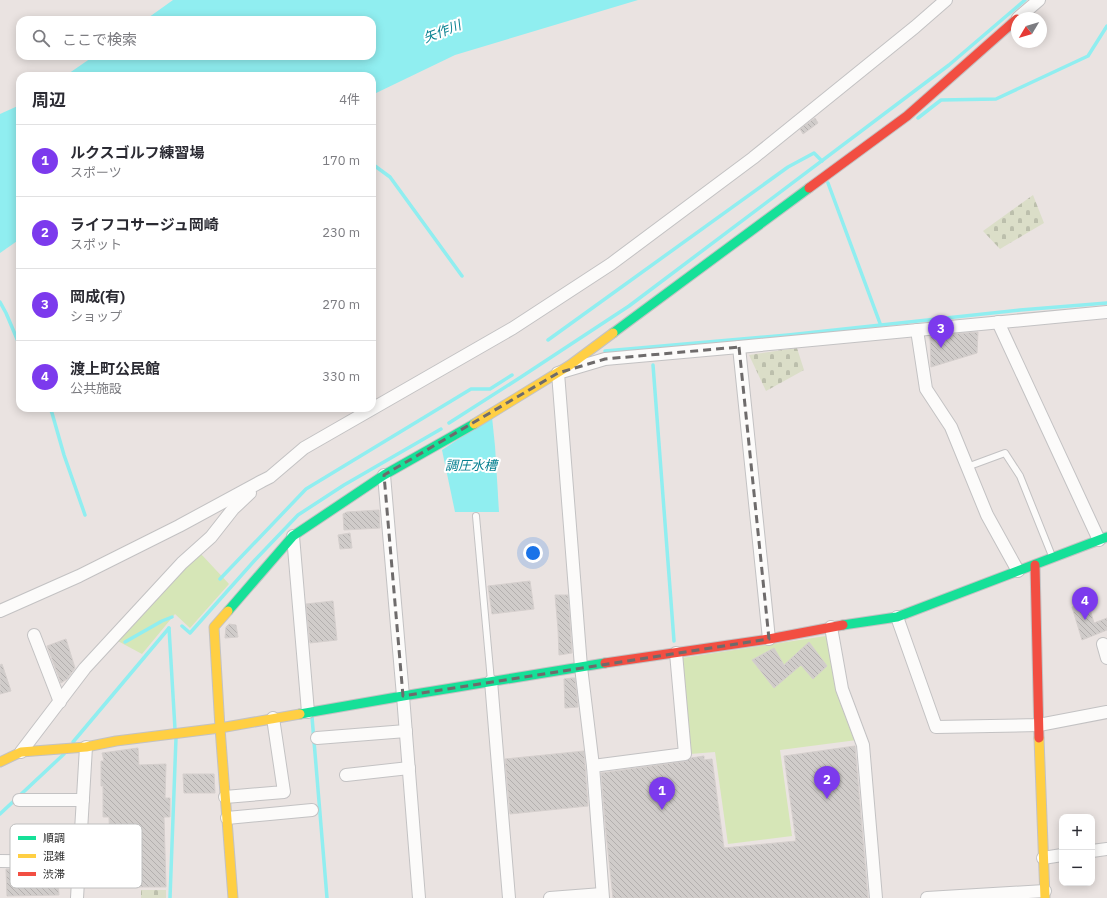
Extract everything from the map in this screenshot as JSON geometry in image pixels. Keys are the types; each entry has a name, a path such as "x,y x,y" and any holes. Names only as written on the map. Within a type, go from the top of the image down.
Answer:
{"street":[{"path":"376,407 513,328 611,264 753,158 946,0"},
{"path":"1025,12 1039,0"},
{"path":"233,898 214,627 293,536 384,475 484,418 558,373 907,116 1011,24"},
{"path":"558,373 605,359 739,348 1107,312"},
{"path":"1,760 21,752 86,747 116,741 220,728 491,681 769,640 831,627 897,617 1103,539 998,322"},
{"path":"917,330 926,389 950,427 987,515 1018,571"},
{"path":"739,348 769,640"},
{"path":"550,898 603,896 592,766 581,667 558,373"},
{"path":"0,611 79,576 179,526 262,482 304,448 367,412"},
{"path":"384,475 419,898"},
{"path":"21,752 85,668 182,563 211,537 233,509 262,482"},
{"path":"293,536 308,712"},
{"path":"927,898 1045,895 1035,565"},
{"path":"897,617 936,727 1039,725 1107,712"},
{"path":"831,627 842,688 863,745 876,898"},
{"path":"34,635 60,702"},
{"path":"1103,644 1107,658"},
{"path":"592,766 685,754 676,653"},
{"path":"491,681 509,898"},
{"path":"225,797 284,792 273,718"},
{"path":"318,738 406,731"},
{"path":"81,824 86,747"},
{"path":"346,775 409,768"},
{"path":"19,800 83,800"},
{"path":"227,818 312,810"},
{"path":"1095,851 1107,849"},
{"path":"1043,858 1059,855"},
{"path":"0,861 10,861"},
{"path":"77,898 78,888"}],"lane":[{"path":"967,467 1005,453 1020,476 1052,558"},
{"path":"476,516 491,681"}],"highlighted area":[{"path":"739,347 769,639 403,696 384,475 558,373 605,359"}],"green space":[{"path":"1033,195 1044,223 1000,249 983,231"},
{"path":"797,348 804,370 766,391 749,355"},
{"path":"201,554 229,584 190,628 175,614 142,654 116,640 184,564"},
{"path":"826,636 857,740 780,750 792,836 728,844 715,752 690,754 682,658"},
{"path":"141,890 166,890 166,898 141,898"}],"water":[{"name":"矢作川","path":"173,0 638,0 455,55 376,93 376,72 71,72 88,60 376,60 376,16 151,16"},
{"path":"16,107 16,242 0,253 0,114"},
{"name":"調圧水槽","path":"492,417 499,512 455,512 442,450"}],"building":[{"path":"815,118 818,123 803,134 800,129"},
{"path":"978,332 977,353 931,367 930,336"},
{"path":"379,510 380,528 344,530 343,514 347,512"},
{"path":"350,533 352,548 340,549 338,535"},
{"path":"530,581 534,609 492,614 488,586"},
{"path":"1084,594 1094,623 1107,618 1107,630 1082,640 1072,607 1078,605 1075,598"},
{"path":"555,595 568,595 572,653 559,655"},
{"path":"333,601 337,640 310,643 306,604"},
{"path":"229,624 236,625 238,637 225,638 226,627"},
{"path":"66,639 75,668 67,679 61,683 47,646"},
{"path":"809,642 827,666 813,679 801,665 774,688 752,660 774,648 784,665"},
{"path":"2,664 11,691 0,694 0,665"},
{"path":"575,678 578,707 565,708 564,679"},
{"path":"855,746 868,898 613,898 601,773 686,761 691,758 704,756 704,760 712,759 724,848 796,841 784,756"},
{"path":"138,748 139,765 166,764 165,798 170,798 170,817 164,817 166,887 142,887 142,824 109,824 109,817 103,817 101,761 104,761 102,753"},
{"path":"584,751 588,806 510,814 505,759"},
{"path":"183,774 214,774 215,793 184,793"},
{"path":"6,869 10,869 10,888 58,888 59,895 7,896"}],"waterway":[{"path":"449,423 629,306 949,65 1025,0"},
{"path":"918,118 941,100 996,99 1088,56 1107,26"},
{"path":"548,340 788,167 814,153 822,161"},
{"path":"376,167 390,177 462,276"},
{"path":"828,183 881,326"},
{"path":"0,302 16,337"},
{"path":"605,351 788,335 1020,310 1107,303"},
{"path":"653,365 674,641"},
{"path":"220,579 306,489 471,389 490,389 512,375"},
{"path":"52,412 64,455 85,515"},
{"path":"182,626 190,633 255,560 298,515 344,485 441,429"},
{"path":"125,642 172,617"},
{"path":"169,628 175,729"},
{"path":"73,742 169,628"},
{"path":"312,717 327,898"},
{"path":"170,898 176,738"},
{"path":"0,814 64,754"}],"traffic: fast":[{"path":"613,333 809,188"},
{"path":"228,611 293,536 384,475 474,424"},
{"path":"843,625 897,617 1107,537"},
{"path":"300,714 605,663"}],"traffic: slow":[{"path":"474,424 570,365 613,333"},
{"path":"228,611 214,627 233,898"},
{"path":"0,762 21,752 86,747 116,741 220,728 300,714"},
{"path":"1039,738 1045,898"}],"traffic: jam":[{"path":"809,188 907,116 1011,24"},
{"path":"1035,565 1039,738"},
{"path":"605,663 769,639 843,625"}],"place":[{"name":"岡成(有)","path":"941,348"},
{"name":"渡上町公民館","path":"1085,620"},
{"name":"ライフコサージュ岡崎","path":"827,799"},
{"name":"ルクスゴルフ練習場","path":"662,810"}]}
